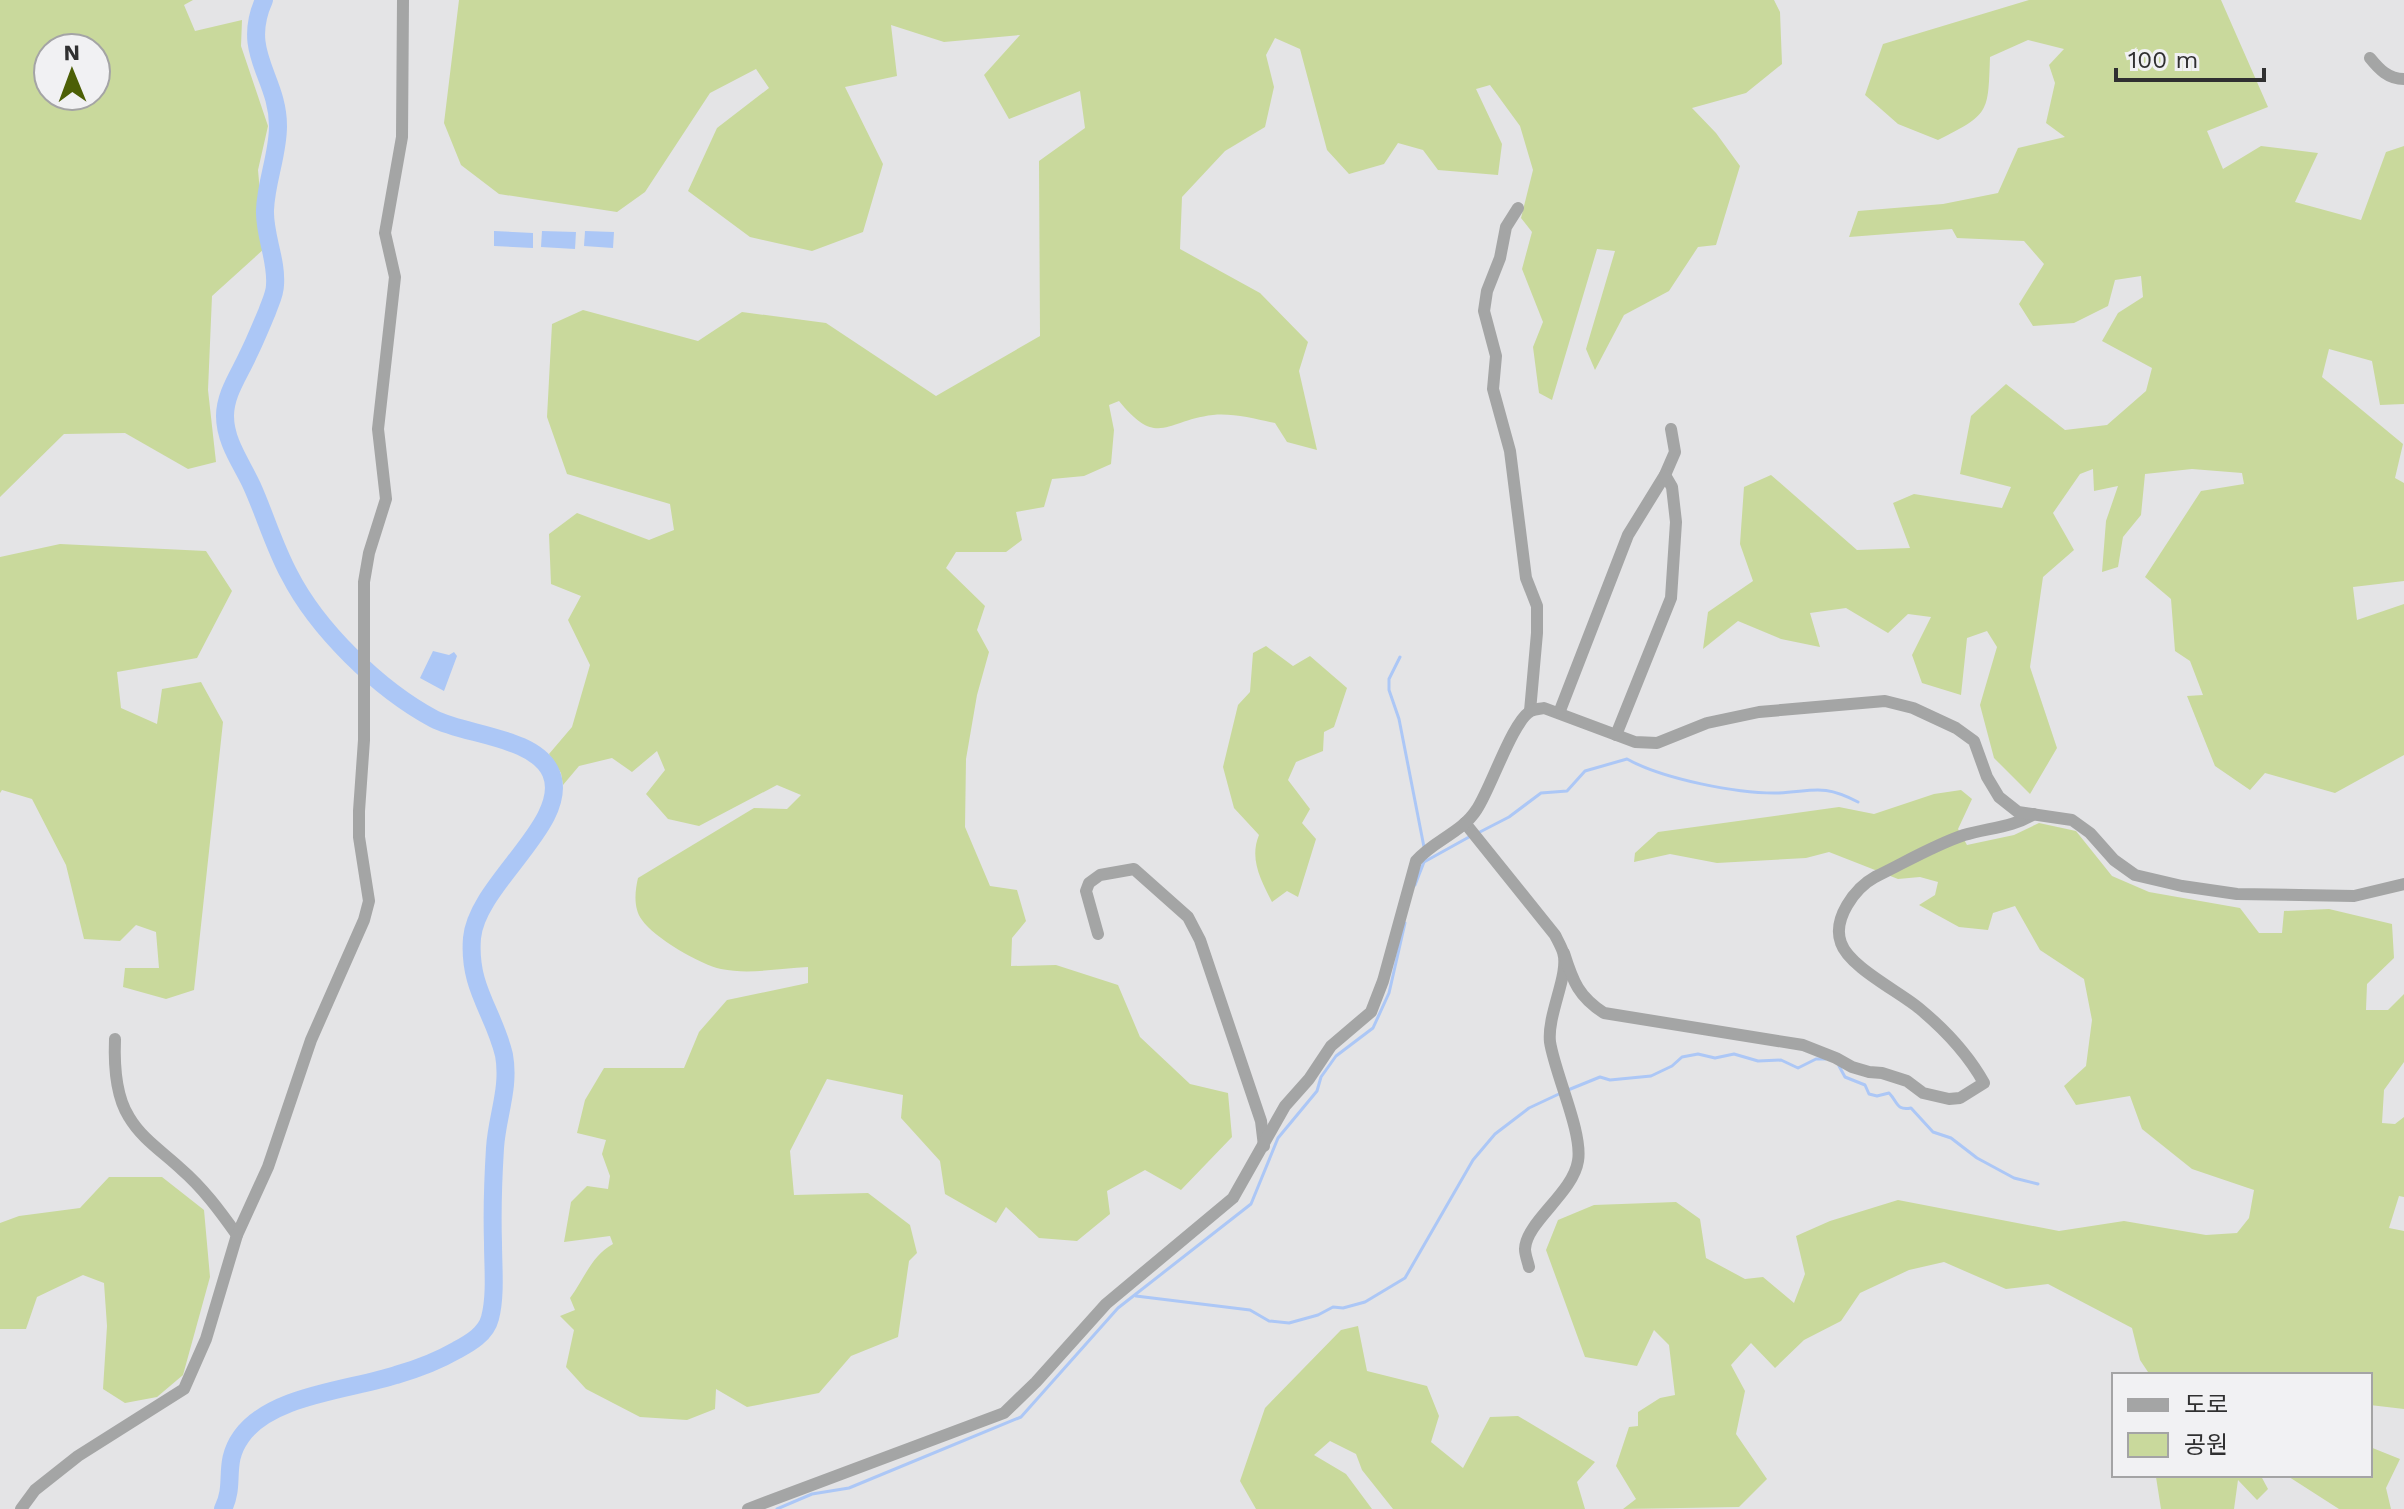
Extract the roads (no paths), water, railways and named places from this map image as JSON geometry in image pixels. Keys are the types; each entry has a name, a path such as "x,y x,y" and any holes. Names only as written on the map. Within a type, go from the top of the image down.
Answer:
{"street":[{"path":"21,1509 35,1490 78,1456 184,1389 206,1339 237,1235 268,1167 311,1040 364,920 369,901 359,837 364,740 364,582 369,553 386,499 378,429 395,277 385,233 402,137 403,0"},
{"path":"2370,58 2380,70 2396,79 2404,79"},
{"path":"748,1509 1004,1413 1106,1304 1233,1198 1285,1106 1309,1079 1331,1046 1371,1012 1383,981 1416,861 1458,831 1477,809 1519,724 1530,711 1537,606 1524,568 1510,451 1493,389 1496,356 1484,311 1506,227 1518,208"},
{"path":"1559,713 1628,535 1665,475 1675,452 1671,429"},
{"path":"1616,735 1671,598 1676,522 1672,487 1665,475"},
{"path":"1530,711 1544,708 1635,742 1657,743 1707,723 1759,712 1885,701 1913,708 1974,741 1987,777 1999,797 2018,812 2072,820 2090,833 2114,860 2135,875 2237,894 2354,896 2404,883"},
{"path":"1465,823 1555,935 1572,979 1586,1002 1604,1013 1803,1045 1852,1067 1907,1081 1923,1093 1949,1099 1960,1098 1984,1083 1974,1065 1922,1010 1850,957 1840,943 1839,924 1854,893 1871,879 1960,836 2016,823 2034,814"},
{"path":"1098,934 1086,891 1089,883 1100,875 1134,869 1188,917 1200,940 1261,1121 1264,1146"},
{"path":"1529,1267 1525,1248 1531,1232 1565,1189 1578,1162 1578,1143 1550,1042 1550,1020 1564,953"},
{"path":"115,1039 114,1070 127,1114 144,1137 183,1170 218,1207 237,1235"}],"water":[{"path":"494,231 533,233 533,248 494,246"},
{"path":"542,231 576,232 575,249 541,247"},
{"path":"585,231 614,232 613,248 584,246"},
{"path":"433,651 449,655 454,652 457,656 444,691 420,678"}],"waterway":[{"path":"223,1509 229,1491 230,1465 235,1447 254,1423 291,1403 396,1375 435,1361 472,1341 488,1324 494,1290 495,1148 505,1067 500,1040 474,971 472,938 489,896 537,832 554,792 551,773 543,761 531,752 516,744 434,719 371,674 332,636 289,574 231,444 225,416 227,400 275,288 265,210 278,126 256,35 264,0"},
{"path":"1400,657 1389,679 1389,690 1399,719 1424,847"},
{"path":"1476,834 1509,817 1541,793 1567,791 1585,771 1627,759 1660,773 1722,788 1762,793 1827,791 1858,802"},
{"path":"1415,885 1424,862 1469,837"},
{"path":"777,1509 812,1494 849,1488 1021,1417 1118,1308 1251,1204 1278,1138 1317,1091 1321,1077 1336,1056 1373,1028 1389,993 1405,923"},
{"path":"1568,1090 1600,1077 1610,1080 1651,1076 1672,1066 1682,1057 1698,1054 1715,1058 1734,1054 1758,1061 1781,1060 1798,1068 1816,1059 1825,1059"},
{"path":"1839,1066 1845,1077 1865,1085 1869,1094 1889,1093 1900,1107 1911,1108 1933,1132 1951,1138 1977,1158 2014,1178 2038,1184"},
{"path":"1136,1296 1250,1310 1269,1321 1289,1323 1333,1307 1343,1308 1365,1302 1405,1278 1473,1160 1495,1134 1529,1108 1561,1093"}]}
